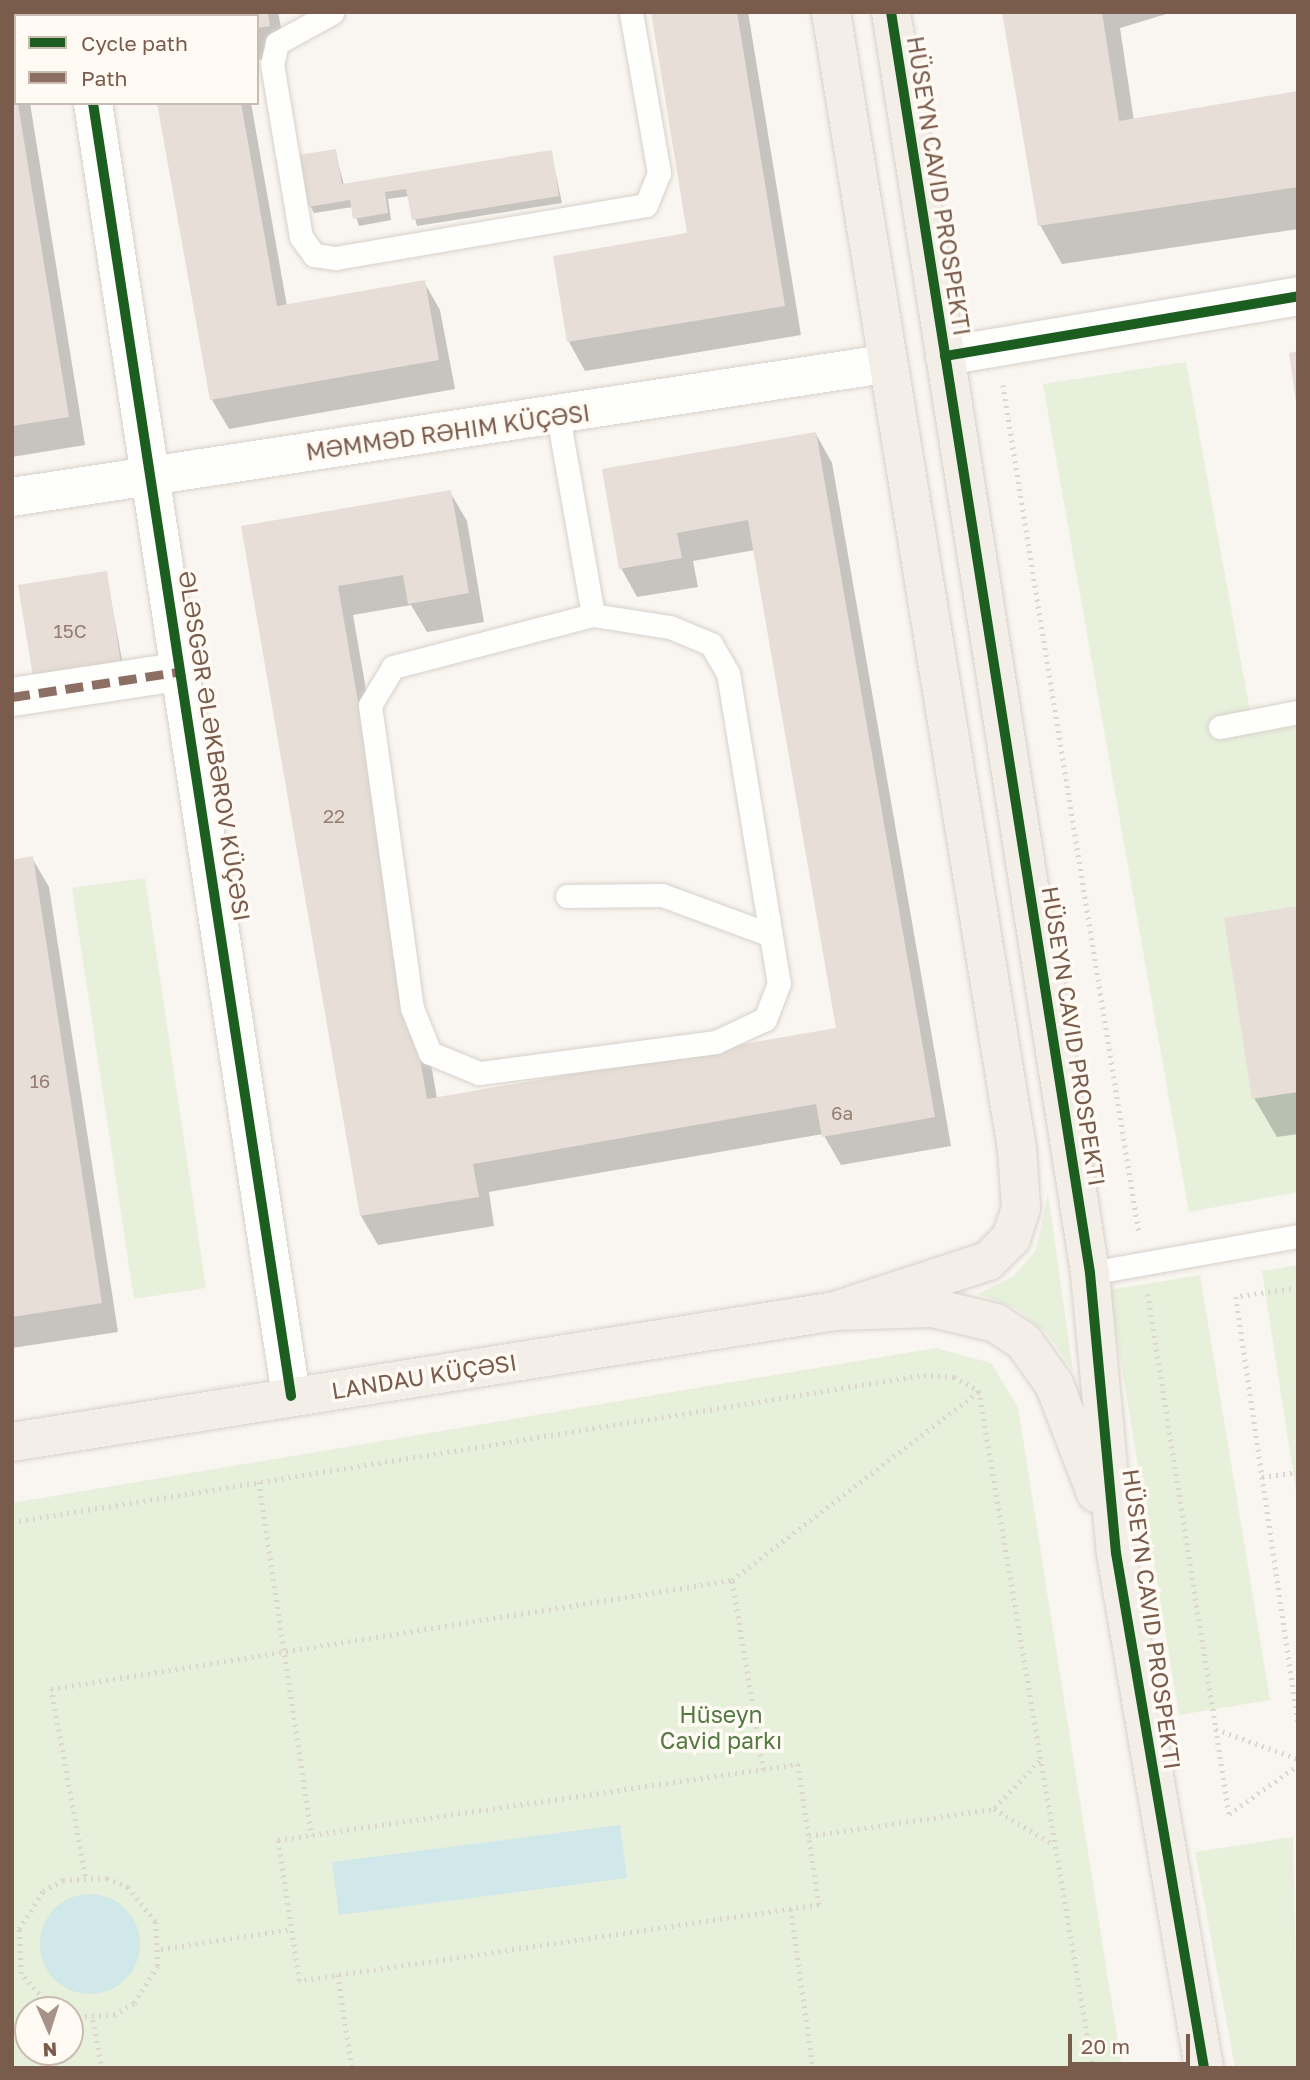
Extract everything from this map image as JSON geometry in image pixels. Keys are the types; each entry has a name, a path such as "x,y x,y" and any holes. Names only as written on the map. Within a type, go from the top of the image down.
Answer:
{"main road":[{"path":"831,12 884,364 1017,1149 1021,1208 1011,1238 988,1261 835,1311"},
{"name":"HÜSEYN CAVID PROSPEKTI","path":"891,12 1090,1273 1116,1553 1204,2068"},
{"path":"835,1311 965,1311 1024,1342 1069,1415 1116,1553"},
{"name":"LANDAU KÜÇƏSI","path":"12,1442 835,1311"},
{"path":"1183,1956 1183,2068"}],"street":[{"name":"ƏLƏSGƏR ƏLƏKBƏROV KÜÇƏSI","path":"93,105 183,671 291,1396"},
{"path":"945,356 1298,296"},
{"name":"MƏMMƏD RƏHIM KÜÇƏSI","path":"12,497 558,416 884,364"},
{"path":"12,697 183,671"},
{"path":"12,1434 108,1426"}],"lane":[{"path":"339,12 332,13 277,43 272,53 301,237 314,256 325,258 646,205 659,173 631,12"},
{"path":"558,416 593,615"},
{"path":"593,615 680,631 711,645 727,673 779,983 765,1019 716,1042 479,1073 430,1053 412,1008 370,705 393,667 593,615"},
{"path":"1220,727 1298,712"},
{"path":"567,897 662,895 771,935"},
{"path":"1090,1273 1298,1236"}],"path":[{"path":"998,348 1229,1814 1298,1765"},
{"path":"1298,1288 1236,1297 1298,1723"},
{"path":"12,1522 924,1376 954,1377 979,1391"},
{"path":"85,1876 51,1689 732,1580 979,1391"},
{"path":"979,1391 1093,2068"},
{"path":"1262,1477 1298,1472"},
{"path":"259,1482 312,1836"},
{"path":"732,1580 763,1770"},
{"path":"1216,1729 1298,1759"},
{"path":"809,1836 994,1809 1041,1760"},
{"path":"798,1764 819,1905 299,1981 278,1840 763,1770 798,1764"},
{"path":"994,1809 1054,1844"},
{"path":"36,1996 14,1952 28,1909 43,1891 85,1876 118,1882 145,1902 161,1948 149,1987 134,2004 93,2020 84,2019"},
{"path":"791,1909 813,2068"},
{"path":"161,1948 291,1929"},
{"path":"338,1975 352,2068"},
{"path":"93,2020 102,2068"}],"green space":[{"path":"1186,362 1254,733 1298,726 1298,1192 1189,1212 1043,384"},
{"path":"145,878 206,1288 134,1299 72,888"},
{"path":"1048,1193 1073,1371 1048,1334 1016,1308 978,1294 1014,1276 1036,1250"},
{"path":"1298,1265 1298,1504 1262,1271"},
{"path":"1200,1275 1270,1700 1179,1715 1109,1290"},
{"name":"Hüseyn Cavid parkı","path":"936,1348 991,1363 1018,1407 1122,2068 12,2068 12,1503"},
{"path":"1293,1837 1298,2068 1235,2068 1195,1852"}],"water":[{"path":"620,1825 627,1878 339,1915 332,1862"},
{"path":"90,1894 118,1902 132,1916 140,1944 132,1972 118,1986 90,1994 62,1986 48,1972 40,1944 48,1916 62,1902"}],"building":[{"path":"140,12 268,12 270,26 259,28 259,14"},
{"path":"651,12 737,12 785,306 567,342 553,256 687,233"},
{"path":"1002,12 1102,12 1119,121 1298,91 1298,187 1038,226"},
{"path":"12,67 14,105 18,105 69,417 12,426"},
{"path":"157,105 241,105 277,306 425,280 439,360 210,400"},
{"path":"336,149 342,184 552,150 559,196 412,220 406,189 385,192 388,213 353,219 350,200 308,207 299,155"},
{"path":"1298,351 1298,401 1296,402 1289,353"},
{"path":"816,432 935,1117 822,1137 816,1104 473,1164 479,1197 360,1216 241,526 451,490 469,593 408,604 403,575 338,586 427,1099 836,1028 748,520 677,533 682,558 619,569 602,469"},
{"path":"107,571 121,664 33,677 18,585"},
{"path":"33,856 102,1303 12,1317 12,860"},
{"path":"1298,906 1298,1092 1252,1099 1224,918"}],"marked path":[{"path":"12,697 183,671"}],"cycle path":[{"path":"891,12 1090,1273 1116,1553 1204,2068"},
{"path":"93,105 291,1396"},
{"path":"945,356 1298,296"}]}
